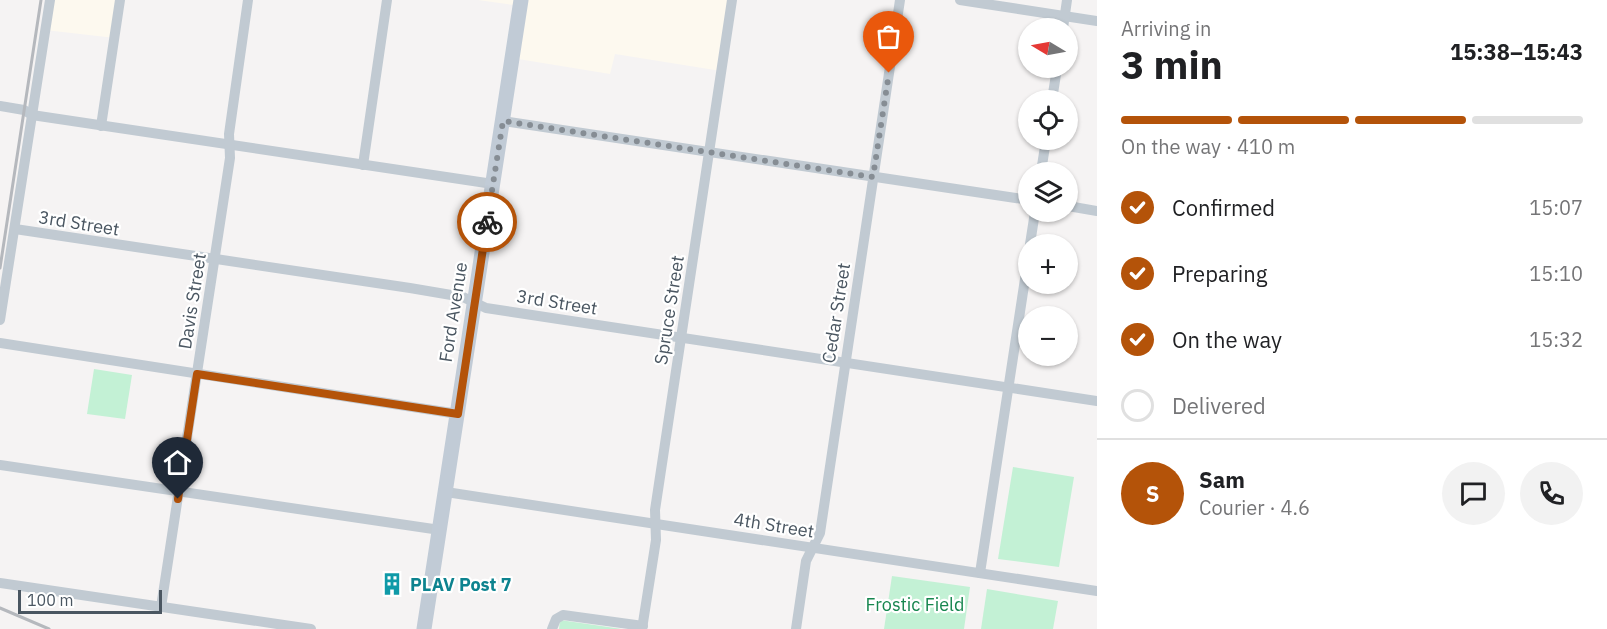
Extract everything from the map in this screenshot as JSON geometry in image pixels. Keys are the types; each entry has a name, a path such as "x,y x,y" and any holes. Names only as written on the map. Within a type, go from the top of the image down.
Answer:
{"main road":[{"name":"Ford Avenue","path":"424,629 521,0"}],"street":[{"path":"0,320 50,0"},
{"path":"101,126 120,0"},
{"name":"Davis Street","path":"161,607 230,158 229,134 248,0"},
{"path":"363,165 387,0"},
{"name":"Spruce Street","path":"552,629 556,619 563,615 643,628 656,540 655,510 732,0"},
{"name":"Cedar Street","path":"796,629 806,561 820,532 900,0"},
{"path":"960,0 1097,21"},
{"path":"1065,16 1067,0"},
{"path":"0,106 24,110 32,115 101,126 493,184"},
{"path":"503,121 1018,198"},
{"path":"1078,208 1097,211"},
{"name":"3rd Street","path":"15,229 410,288 463,297 486,308 1097,401"},
{"path":"980,573 1023,294"},
{"path":"0,343 458,414"},
{"path":"0,465 440,530"},
{"name":"4th Street","path":"446,492 1097,591"},
{"path":"0,583 311,629"}],"shaded area":[{"path":"50,0 120,0 115,38 45,30"},
{"path":"478,0 732,0 721,71 615,54 610,74 512,58 520,6"}],"green space":[{"path":"94,369 132,375 125,419 87,414"},
{"path":"1013,467 1074,477 1059,567 998,559"},
{"name":"Frostic Field","path":"892,576 970,587 964,629 884,629"},
{"path":"987,589 1058,601 1053,629 981,629"},
{"path":"560,620 622,629 559,629"}],"railway":[{"path":"0,268 41,0"},
{"path":"0,608 49,629"}],"way so far":[{"path":"487,222 503,121 873,177 889,73"}],"place":[{"name":"PLAV Post 7","path":"392,584"}],"route":[{"path":"178,499 197,374 458,414 487,222"}]}
